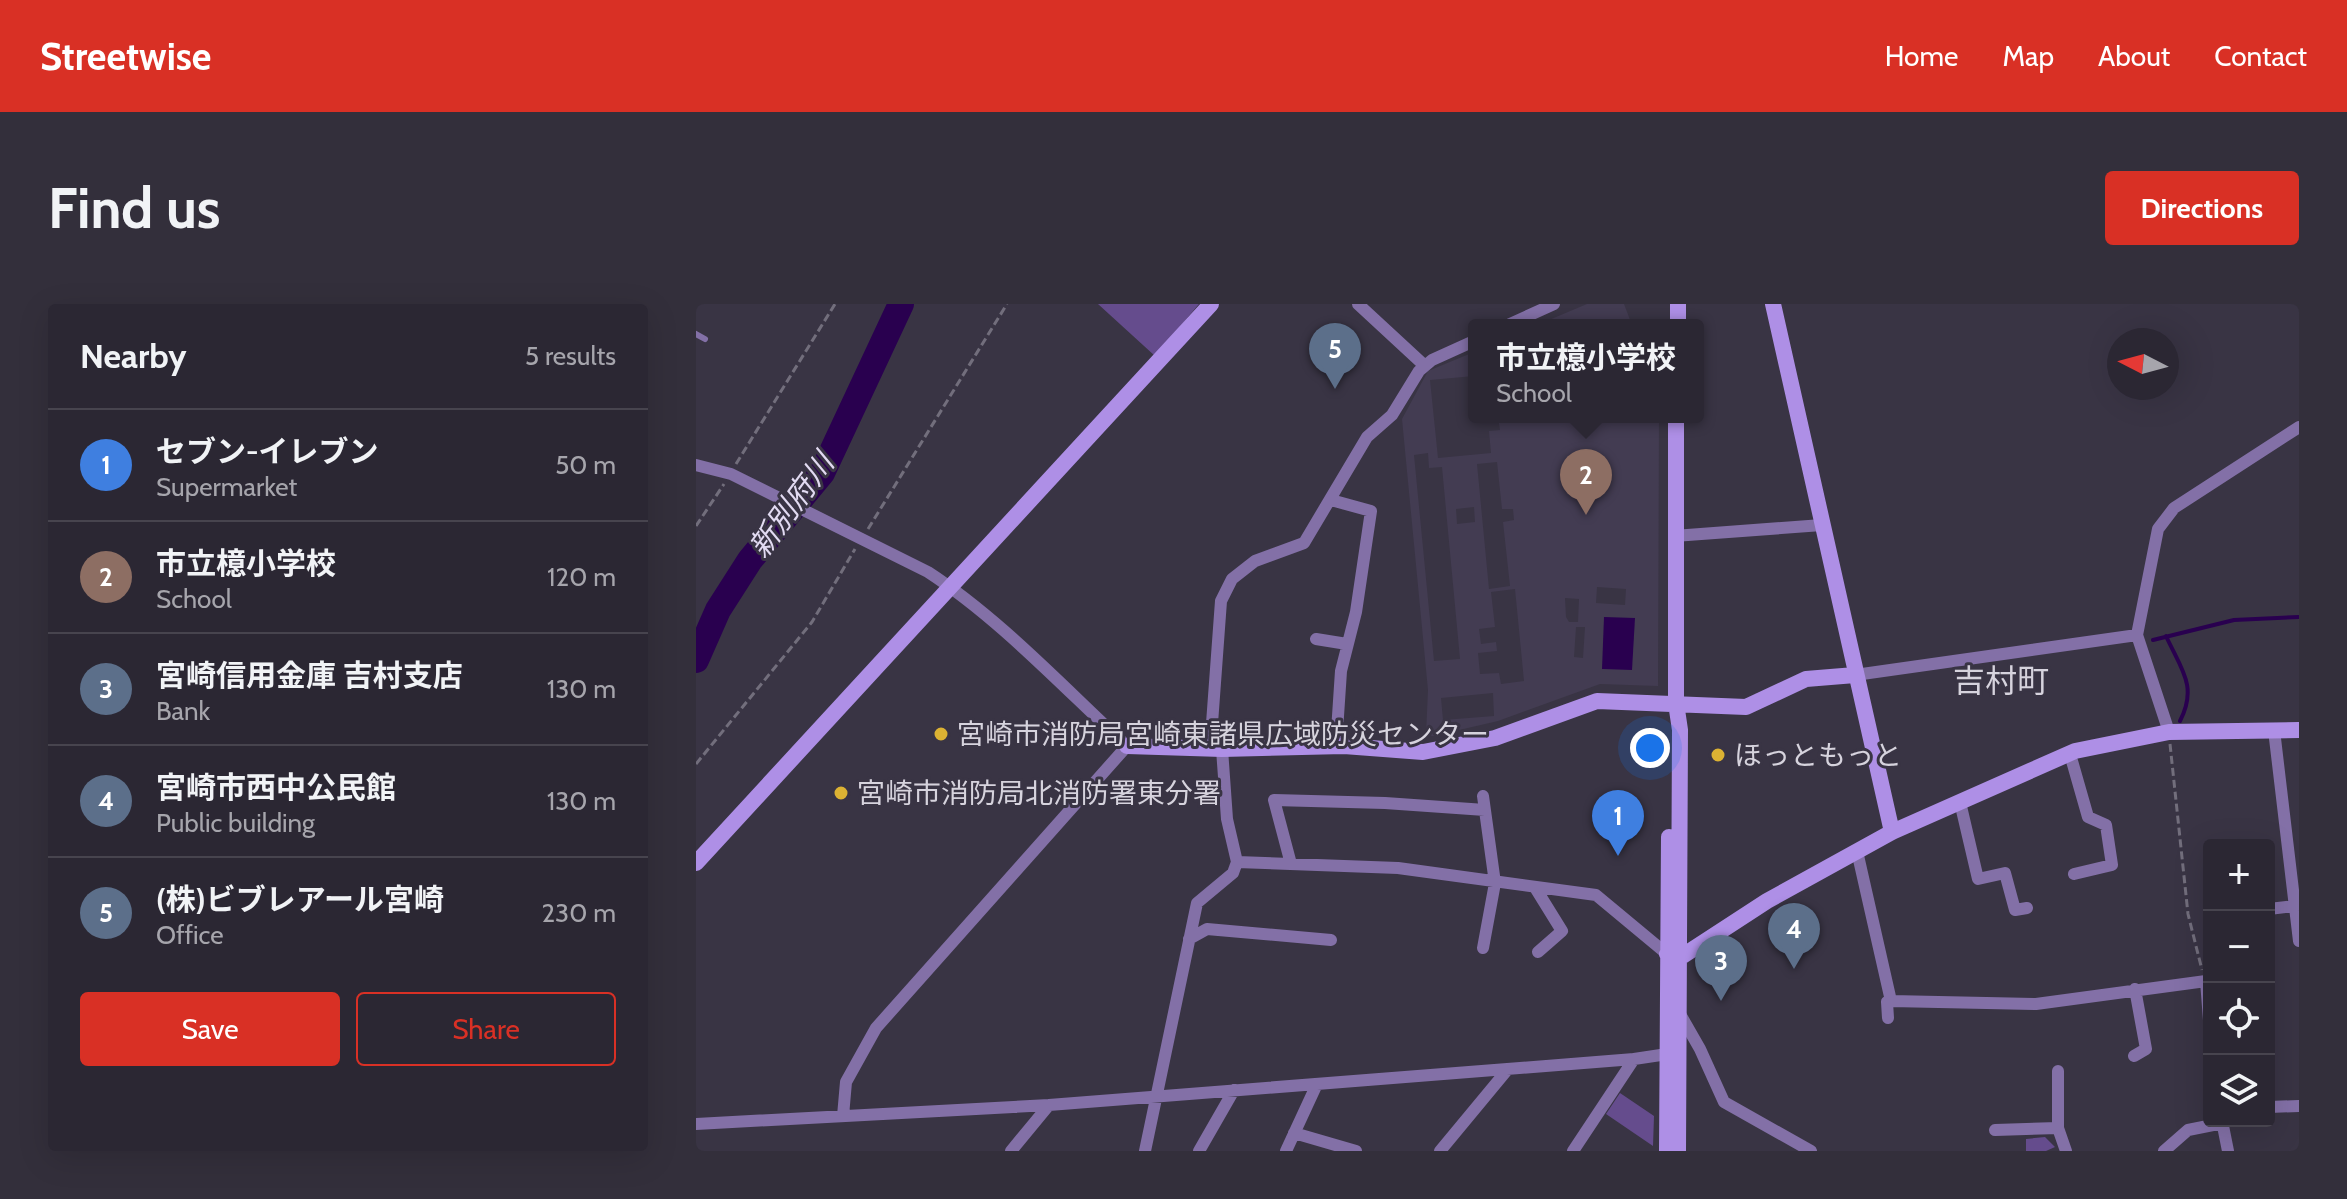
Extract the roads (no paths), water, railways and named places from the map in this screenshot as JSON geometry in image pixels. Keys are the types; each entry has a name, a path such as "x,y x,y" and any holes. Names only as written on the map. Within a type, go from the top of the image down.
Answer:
{"street":[{"path":"696,863 1211,304"},
{"path":"1358,304 1425,366"},
{"path":"1521,319 1554,304"},
{"path":"1773,304 1892,832"},
{"path":"1145,1151 1197,903 1233,873 1237,862 1227,819 1218,749 1211,737 1221,601 1232,579 1255,561 1304,543 1367,437 1392,415 1425,366 1468,344"},
{"path":"1667,1151 1674,955 1671,728 1676,703 1676,423"},
{"path":"2169,732 2137,635 2158,529 2166,516 2299,427"},
{"path":"696,465 732,474 859,536 950,587 1127,746 1218,749 1336,746 1423,752 1495,738 1597,701 1746,707 1806,679 1855,675 2137,635"},
{"path":"1331,500 1371,511 1356,612 1341,671 1336,746"},
{"path":"1674,536 1822,525"},
{"path":"1316,639 1347,644"},
{"path":"2274,730 2296,888 2299,941"},
{"path":"1674,955 1892,832 2070,754 2126,738 2169,732 2299,730"},
{"path":"843,1116 841,1099 846,1082 876,1028 1127,746"},
{"path":"2070,754 2088,817 2106,825 2112,865 2074,874"},
{"path":"1483,796 1495,883 1483,948"},
{"path":"1291,864 1274,800 1485,810"},
{"path":"1960,802 1978,879 2005,873 2015,910 2027,908"},
{"path":"1857,851 1891,1001"},
{"path":"1237,862 1398,868 1596,895 1674,955 1680,1014 1672,1053 1678,1151"},
{"path":"1536,889 1562,931 1538,952"},
{"path":"2275,908 2295,906"},
{"path":"1189,939 1207,929 1331,940"},
{"path":"1888,1018 1887,1002 1891,1001 2036,1004 2135,989 2206,983"},
{"path":"2134,1056 2146,1049 2135,989"},
{"path":"1680,1014 1724,1102 1811,1151"},
{"path":"696,1124 1049,1105 1634,1059 1672,1053"},
{"path":"1573,1151 1634,1059"},
{"path":"1440,1151 1508,1069"},
{"path":"2058,1071 2058,1128 2066,1151"},
{"path":"1286,1151 1317,1084"},
{"path":"1199,1151 1234,1090"},
{"path":"1011,1151 1049,1105"},
{"path":"2275,1107 2299,1106"},
{"path":"2164,1151 2188,1130 2203,1127"},
{"path":"2224,1127 2228,1151"},
{"path":"1995,1130 2058,1128"},
{"path":"1294,1133 1356,1151"}],"lane":[{"path":"696,334 705,339"}],"waterway":[{"name":"新別府川","path":"696,660 718,610 750,560 822,473 901,304"},
{"path":"2153,640 2234,620 2299,617"},
{"path":"2166,636 2182,668 2187,687 2188,698 2180,721"}],"place":[{"name":"(株)ビブレアール宮崎","path":"1335,389"},
{"name":"市立檍小学校","path":"1586,515"},
{"name":"宮崎市消防局宮崎東諸県広域防災センター","path":"941,734"},
{"name":"ほっともっと","path":"1718,755"},
{"name":"宮崎市消防局北消防署東分署","path":"841,793"},
{"name":"セブン-イレブン","path":"1618,856"},
{"name":"宮崎市西中公民館","path":"1794,969"},
{"name":"宮崎信用金庫 吉村支店","path":"1721,1001"}],"district":[{"name":"吉村町","path":"2001,680"}]}
